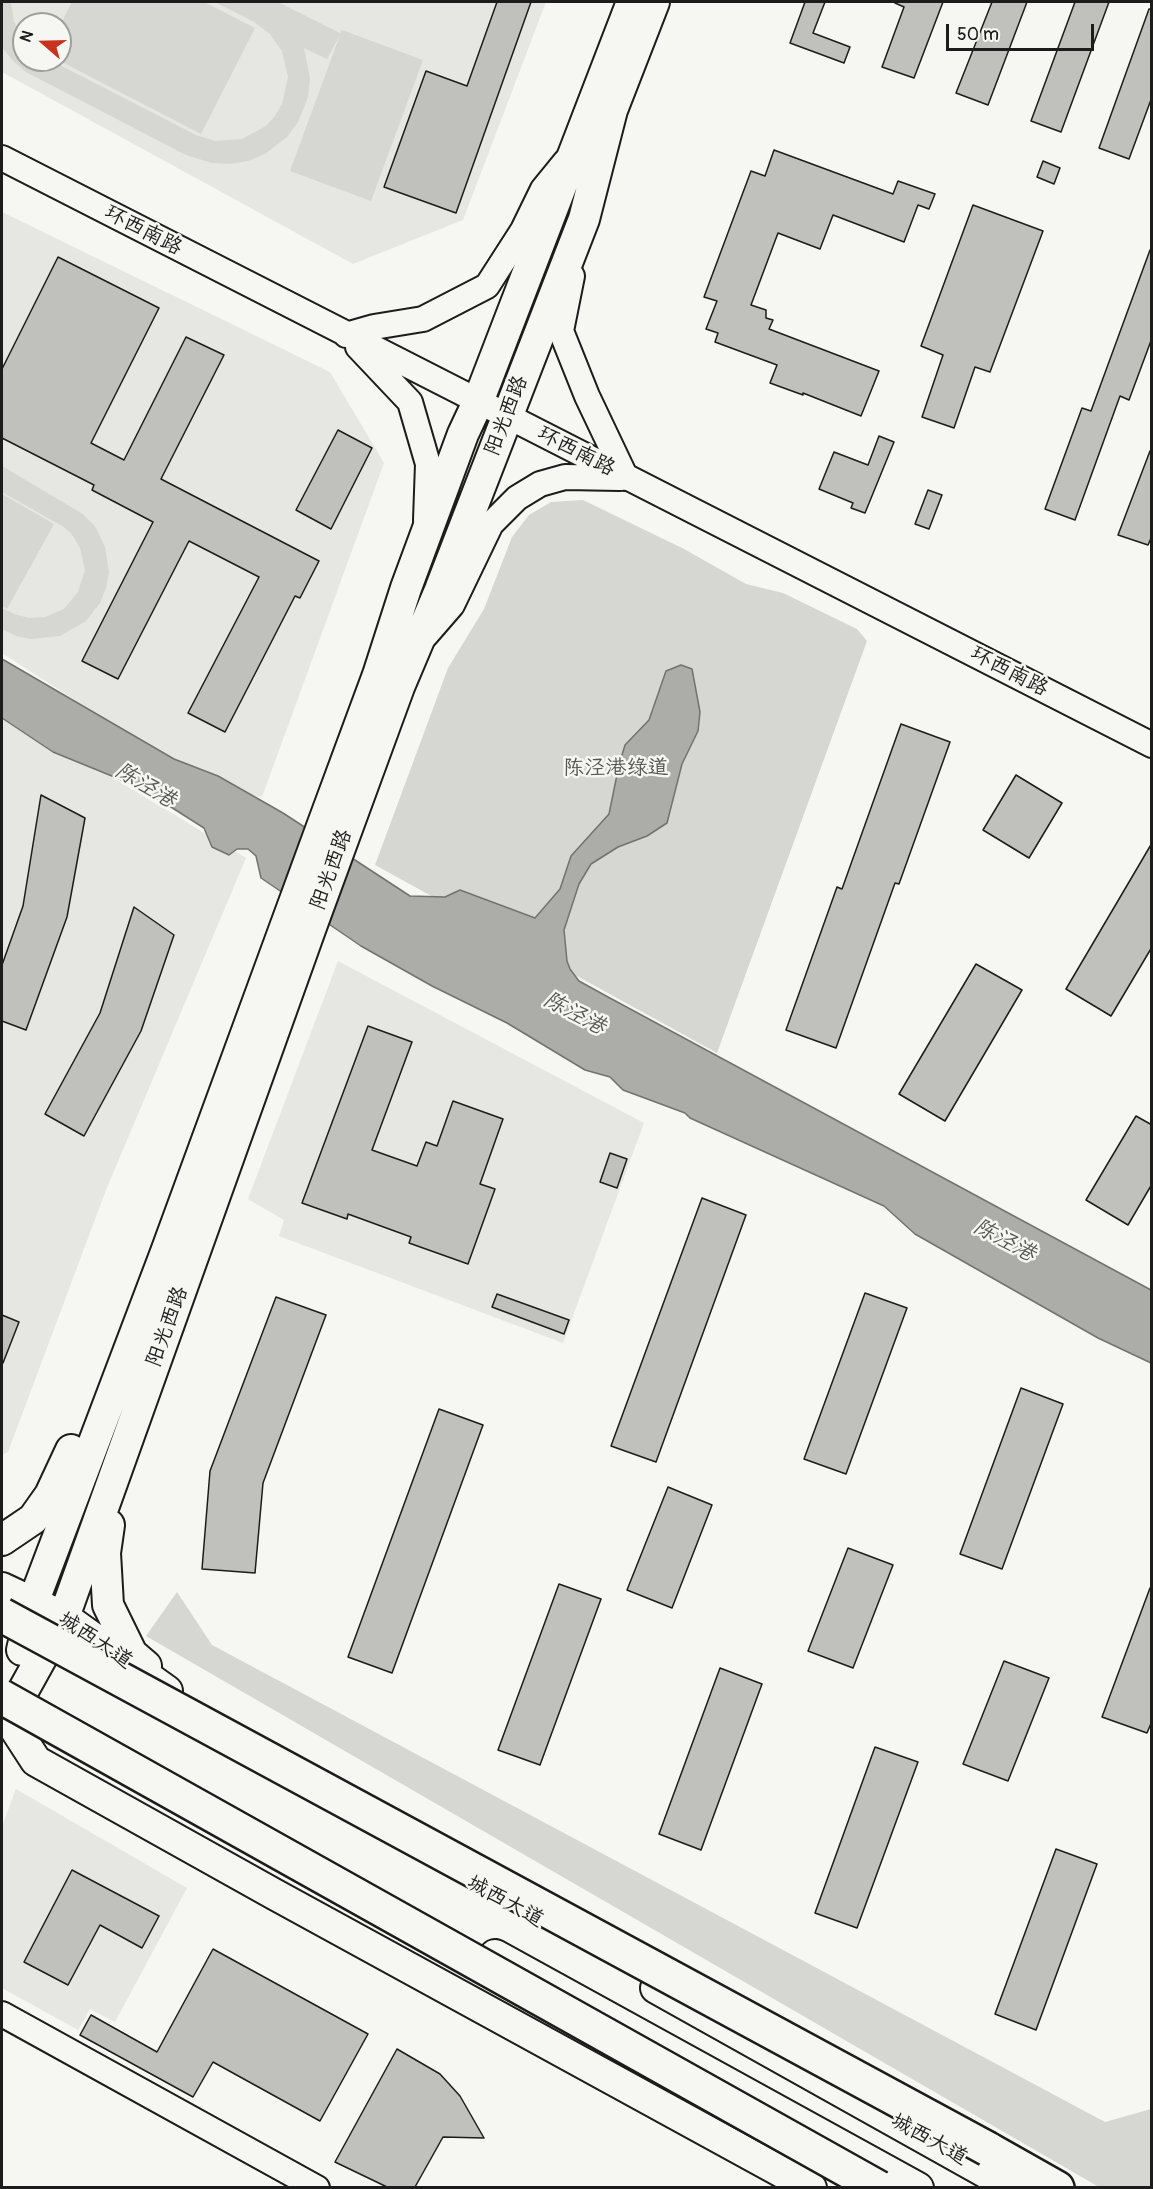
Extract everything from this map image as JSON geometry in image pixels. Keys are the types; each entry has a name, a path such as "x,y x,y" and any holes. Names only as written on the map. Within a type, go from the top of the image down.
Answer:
{"highway":[{"path":"2,1615 1057,2187"},
{"path":"3,1716 879,2187"}],"main road":[{"name":"阳光西路","path":"3,1716 64,1617 120,1462 301,920 335,828 425,537 632,2"},
{"name":"阳光西路","path":"335,828 440,590 584,219 612,110 654,2"},
{"path":"3,1716 33,1603 122,1366 301,920"},
{"path":"2,1540 33,1519 50,1495 75,1443 122,1366"},
{"path":"120,1462 105,1553 108,1605 132,1654 184,1704"},
{"name":"城西大道","path":"2,1588 64,1617 184,1704 388,1837 1001,2181 1025,2187"},
{"path":"3,1716 36,1761 274,1894 811,2187"},
{"path":"3,1716 143,1761 918,2187"}],"street":[{"path":"425,537 428,464 410,402 346,335 374,327 423,319 487,286 523,230 543,189 577,146"},
{"name":"环西南路","path":"2,158 1152,745"},
{"path":"417,644 452,605 491,524 517,498 540,484 565,477 626,478 587,396 561,331 584,219"},
{"path":"2,2014 317,2187"}],"shaded area":[{"path":"2,2 546,2 463,220 353,264 2,72"},
{"path":"2,212 330,372 384,463 262,797 211,788 2,653"},
{"path":"2,711 246,858 106,1190 8,1452 2,1455"},
{"path":"338,961 644,1123 563,1343 279,1236 284,1220 248,1199"},
{"path":"16,1789 187,1888 115,2022 90,2009 78,2030 2,1988 2,1826"}],"green space":[{"path":"2,2 11,2 12,60 2,47"},
{"path":"72,2 204,2 255,28 201,134 72,67 72,12 67,12"},
{"path":"215,2 278,2 340,33 342,30 423,60 371,201 290,171 340,35 327,59 304,48 310,78 308,97 298,122 287,137 265,154 248,161 230,164 212,163 186,155 26,72 72,71 196,135 215,141 242,139 266,126 282,104 288,77 282,51 270,34 254,22"},
{"path":"2,466 83,514 95,526 105,547 109,572 100,603 86,621 60,636 31,639 16,636 2,629 2,608 29,618 45,617 64,609 78,592 85,570 80,548 71,533 2,492"},
{"path":"2,494 54,524 7,609 2,606"},
{"name":"陈泾港绿道","path":"583,500 684,549 746,584 783,593 857,629 867,641 717,1053 375,865 448,668 484,609 512,537 529,515 551,502"},
{"path":"177,1592 212,1645 1105,2122 1151,2109 1151,2187 1099,2187 146,1636"}],"water":[{"name":"陈泾港","path":"2,659 174,759 218,776 283,813 410,896 445,897 460,890 535,918 560,889 571,856 609,814 625,745 649,720 666,671 681,665 692,669 700,712 698,731 682,764 667,823 647,836 618,847 591,864 579,884 564,930 570,969 579,981 1151,1290 1151,1363 1098,1338 915,1234 884,1206 690,1118 685,1113 623,1090 610,1077 585,1070 507,1023 432,986 361,946 261,878 256,856 248,849 237,849 229,855 212,847 204,828 152,795 129,783 53,752 2,718"}],"building":[{"path":"497,2 531,2 456,213 384,187 426,71 467,86"},
{"path":"805,2 825,2 813,33 850,47 844,63 790,43"},
{"path":"895,2 943,2 914,78 882,67 904,7"},
{"path":"992,2 1027,2 988,105 956,93"},
{"path":"1075,2 1109,2 1061,132 1031,121"},
{"path":"1149,9 1152,9 1152,97 1129,159 1099,148"},
{"path":"774,150 893,194 898,181 935,194 929,209 918,205 904,242 833,215 820,249 778,233 751,305 766,310 766,318 773,320 769,329 879,371 861,416 803,393 803,395 770,383 777,365 715,342 718,333 706,329 717,301 704,297 751,171 765,176"},
{"path":"1043,161 1060,168 1054,184 1037,177"},
{"path":"973,205 1043,231 990,372 975,367 954,428 922,417 943,355 921,346"},
{"path":"1150,250 1152,250 1152,338 1129,400 1120,396 1075,520 1045,509 1082,408 1091,411"},
{"path":"58,257 159,308 91,443 124,460 186,337 224,355 161,479 319,561 300,598 295,596 225,732 188,713 259,577 189,541 118,679 82,661 153,522 92,490 94,485 2,438 2,369"},
{"path":"338,430 372,448 331,529 296,510"},
{"path":"879,436 894,442 865,513 851,508 853,503 819,489 834,452 868,465"},
{"path":"1150,451 1152,452 1152,536 1148,545 1118,535"},
{"path":"928,490 942,495 929,529 915,524"},
{"path":"901,724 950,742 899,884 895,883 836,1048 786,1030 837,887 842,889"},
{"path":"1016,775 1062,803 1029,858 983,830"},
{"path":"41,795 85,818 67,917 26,1030 2,1021 2,965 23,906"},
{"path":"1152,843 1152,947 1111,1016 1066,989"},
{"path":"134,907 174,935 141,1031 84,1136 45,1114 100,1013"},
{"path":"976,964 1022,990 945,1121 899,1094"},
{"path":"368,1026 412,1042 372,1150 417,1166 426,1142 437,1146 453,1101 503,1119 480,1184 495,1189 468,1264 409,1243 411,1237 348,1214 347,1219 302,1203"},
{"path":"1136,1116 1152,1125 1152,1184 1128,1225 1086,1200"},
{"path":"610,1153 627,1159 617,1188 600,1182"},
{"path":"702,1198 746,1215 656,1462 611,1446"},
{"path":"865,1293 907,1308 846,1474 804,1459"},
{"path":"497,1294 569,1320 564,1334 492,1307"},
{"path":"276,1297 326,1315 263,1483 255,1573 202,1569 210,1471"},
{"path":"2,1315 19,1322 3,1363 2,1363"},
{"path":"1021,1388 1063,1404 1002,1569 960,1554"},
{"path":"439,1409 483,1425 392,1673 348,1657"},
{"path":"668,1487 712,1505 672,1608 627,1590"},
{"path":"848,1548 893,1565 853,1668 808,1651"},
{"path":"559,1584 601,1599 540,1765 498,1750"},
{"path":"1150,1588 1152,1589 1152,1721 1147,1733 1102,1717"},
{"path":"1004,1661 1049,1678 1008,1781 963,1764"},
{"path":"720,1668 762,1684 701,1850 659,1834"},
{"path":"875,1747 918,1762 857,1928 815,1913"},
{"path":"1056,1849 1097,1864 1036,2030 995,2014"},
{"path":"72,1870 159,1916 142,1948 100,1925 68,1985 24,1962"},
{"path":"213,1949 368,2034 320,2121 213,2062 193,2097 80,2035 91,2015 157,2052"},
{"path":"397,2049 440,2074 460,2096 484,2138 443,2137 415,2187 387,2187 335,2162"}]}
